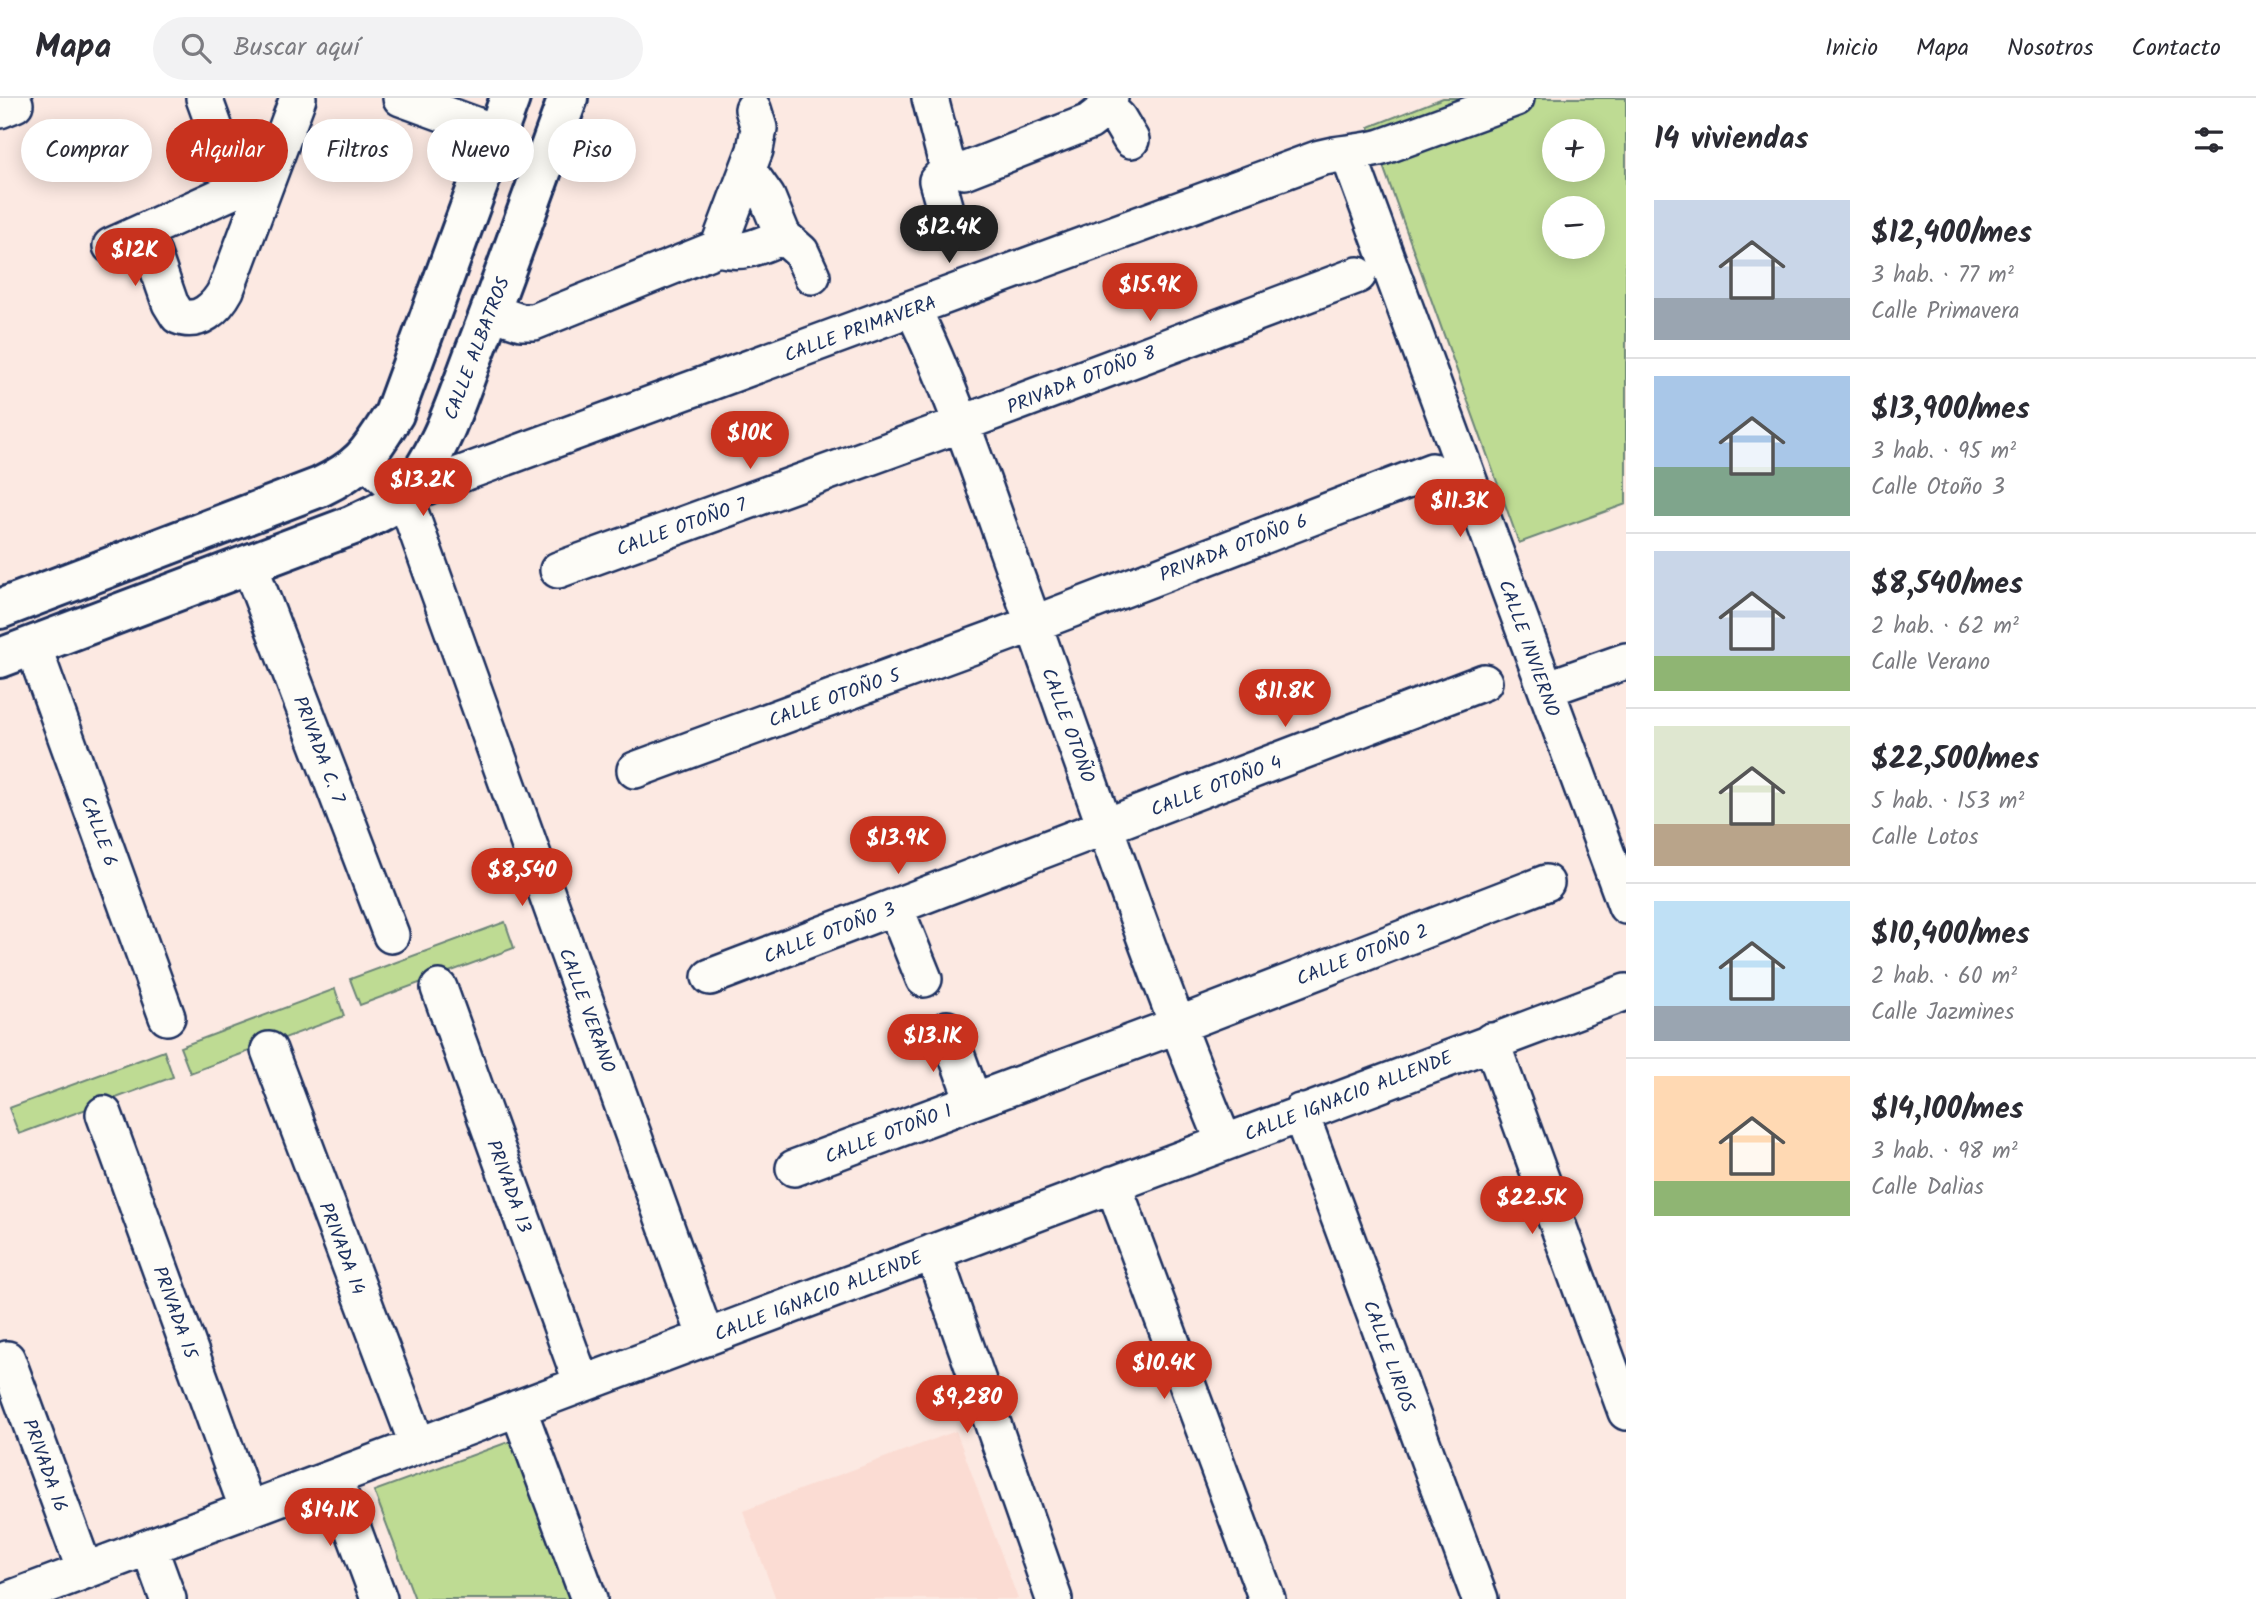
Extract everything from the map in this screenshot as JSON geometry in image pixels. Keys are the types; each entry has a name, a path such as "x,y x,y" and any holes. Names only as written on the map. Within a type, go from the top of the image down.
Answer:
{"street":[{"path":"204,98 249,192"},
{"path":"145,230 173,311 183,318 206,314 226,290 249,192 298,98"},
{"path":"0,609 320,488 365,459 394,414 503,115 401,98"},
{"name":"CALLE ALBATROS","path":"17,652 353,525 404,495 432,457 444,431 491,312 568,98"},
{"path":"930,98 945,157 950,167 964,171 1089,122 1109,103 1131,140"},
{"name":"CALLE PRIMAVERA","path":"404,495 1320,158 1366,152 1516,98"},
{"path":"718,248 755,150 759,128 753,109"},
{"name":"CALLE INVIERNO","path":"1348,153 1546,689 1622,884"},
{"path":"944,206 937,181 950,167"},
{"path":"748,170 767,197 783,236 800,252 812,276"},
{"path":"111,246 145,230 249,192"},
{"path":"491,312 520,323 534,322 718,248 737,252 783,236"},
{"name":"PRIVADA OTOÑO 8","path":"961,424 1358,275"},
{"name":"CALLE OTOÑO","path":"914,309 929,340 961,424 1105,828 1224,1142"},
{"name":"CALLE OTOÑO 7","path":"558,570 961,424"},
{"name":"CALLE VERANO","path":"365,459 404,495 706,1338"},
{"name":"PRIVADA OTOÑO 6","path":"1033,624 1432,471"},
{"name":"PRIVADA C. 7","path":"249,564 391,935"},
{"name":"CALLE OTOÑO 5","path":"635,770 1033,624"},
{"name":"CALLE 6","path":"17,652 167,1017"},
{"path":"1546,689 1626,661"},
{"name":"CALLE OTOÑO 4","path":"1105,828 1484,682"},
{"name":"CALLE OTOÑO 3","path":"710,977 1105,828"},
{"name":"CALLE OTOÑO 2","path":"1178,1025 1546,883"},
{"path":"895,907 924,979"},
{"name":"PRIVADA 13","path":"439,988 582,1384"},
{"name":"CALLE IGNACIO ALLENDE","path":"10,1599 1300,1112 1626,992"},
{"name":"CALLE OTOÑO 1","path":"794,1168 1178,1025"},
{"path":"947,1029 973,1100"},
{"path":"1491,1041 1626,1412"},
{"name":"PRIVADA 14","path":"269,1050 418,1446"},
{"name":"CALLE LIRIOS","path":"1300,1112 1480,1599"},
{"name":"PRIVADA 15","path":"104,1114 248,1510"},
{"path":"1113,1184 1267,1599"},
{"path":"933,1252 1054,1599"},
{"name":"PRIVADA 16","path":"6,1359 85,1571"},
{"path":"518,1408 589,1599"},
{"path":"334,1478 379,1599"},
{"path":"149,1547 168,1599"}],"shaded area":[{"path":"956,1431 1018,1599 776,1599 743,1511"}],"green space":[{"path":"1443,98 1626,98 1626,504 1519,543 1369,127"},
{"path":"505,922 514,948 360,1005 350,979"},
{"path":"335,989 344,1016 190,1073 180,1047"},
{"path":"164,1051 173,1077 19,1134 9,1108"},
{"path":"511,1441 571,1599 415,1599 374,1491"}]}
